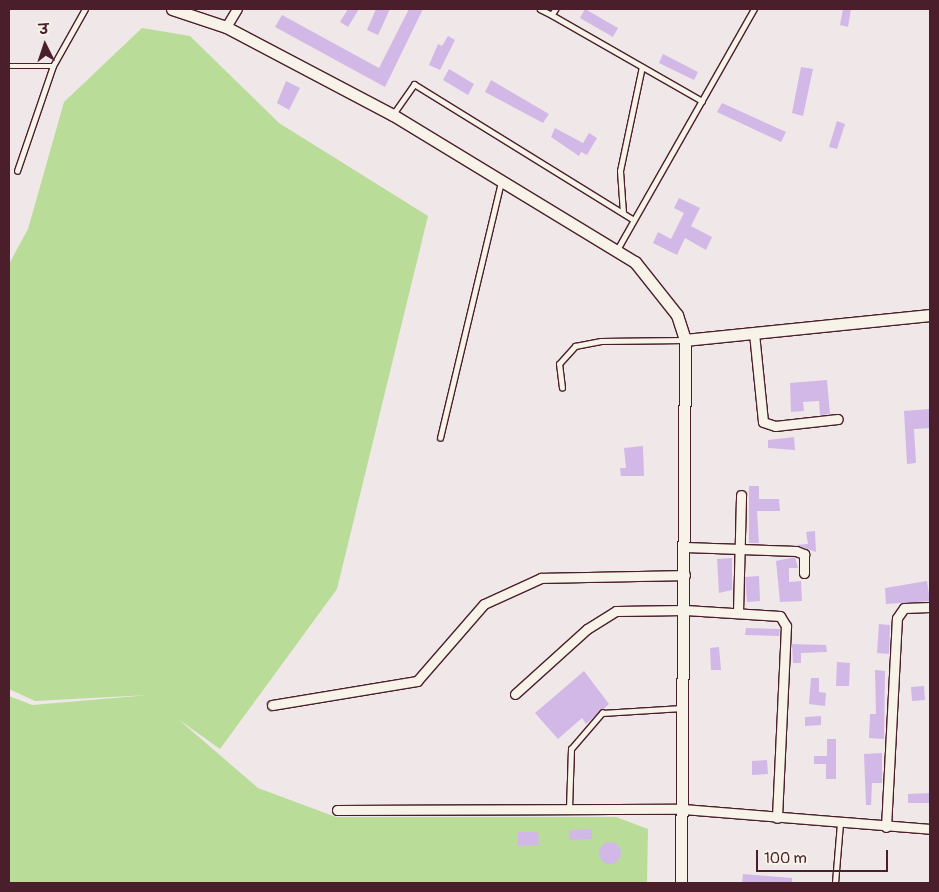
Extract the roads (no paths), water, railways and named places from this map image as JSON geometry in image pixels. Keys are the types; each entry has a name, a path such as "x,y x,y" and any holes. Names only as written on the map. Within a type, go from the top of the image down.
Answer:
{"street":[{"path":"172,9 226,27 393,115 635,262 677,315 685,340 685,610 681,883"},
{"path":"226,27 237,9"},
{"path":"685,340 930,315"},
{"path":"754,333 760,414 767,426 838,419"},
{"path":"738,612 740,495"},
{"path":"685,547 740,547 801,552 804,573"},
{"path":"272,705 418,681 484,604 541,578 685,575"},
{"path":"886,827 897,618 904,608 930,607"},
{"path":"515,694 604,615 685,610 769,614 785,621 776,818"},
{"path":"337,810 683,809 886,827 930,829"}],"lane":[{"path":"17,171 53,66 85,9"},
{"path":"540,9 702,101"},
{"path":"552,15 556,9"},
{"path":"617,251 754,9"},
{"path":"9,66 53,66"},
{"path":"623,213 621,163 642,67"},
{"path":"393,115 414,84 633,220"},
{"path":"440,438 501,182"},
{"path":"562,388 560,364 575,346 601,341 685,340"},
{"path":"569,809 570,749 602,713 684,708"},
{"path":"835,883 840,823"}]}
